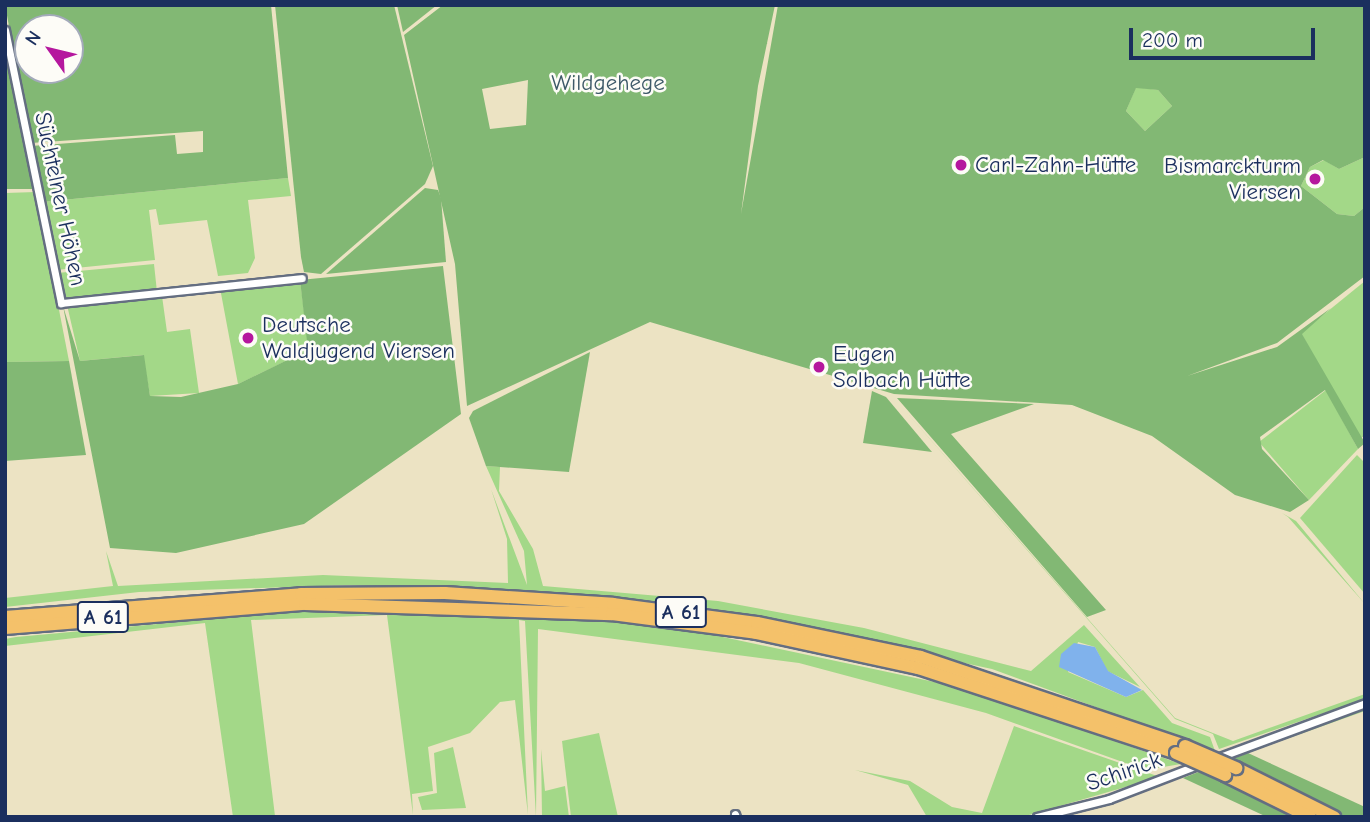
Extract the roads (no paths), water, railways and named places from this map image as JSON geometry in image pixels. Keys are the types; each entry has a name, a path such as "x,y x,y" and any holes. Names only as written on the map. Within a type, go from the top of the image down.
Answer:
{"highway":[{"name":"A 61","path":"5,617 301,594 445,593 613,604 757,623 921,657 1181,750 1334,817"},
{"name":"A 61","path":"9,628 305,604 457,604 639,617 756,633 918,668 1181,750"},
{"name":"A 61","path":"1231,772 1310,817"}],"street":[{"name":"Süchtelner Höhen","path":"5,30 61,303 302,278"},
{"name":"Schirick","path":"1037,817 1109,799 1365,703"}],"water":[{"path":"1074,643 1095,647 1108,671 1142,690 1126,697 1059,667 1061,654"}],"place":[{"name":"Carl-Zahn-Hütte","path":"961,165"},
{"name":"Bismarckturm Viersen","path":"1315,179"},
{"name":"Deutsche Waldjugend Viersen","path":"248,338"},
{"name":"Eugen Solbach Hütte","path":"819,367"}],"park label":[{"name":"Wildgehege","path":"608,83"}]}
